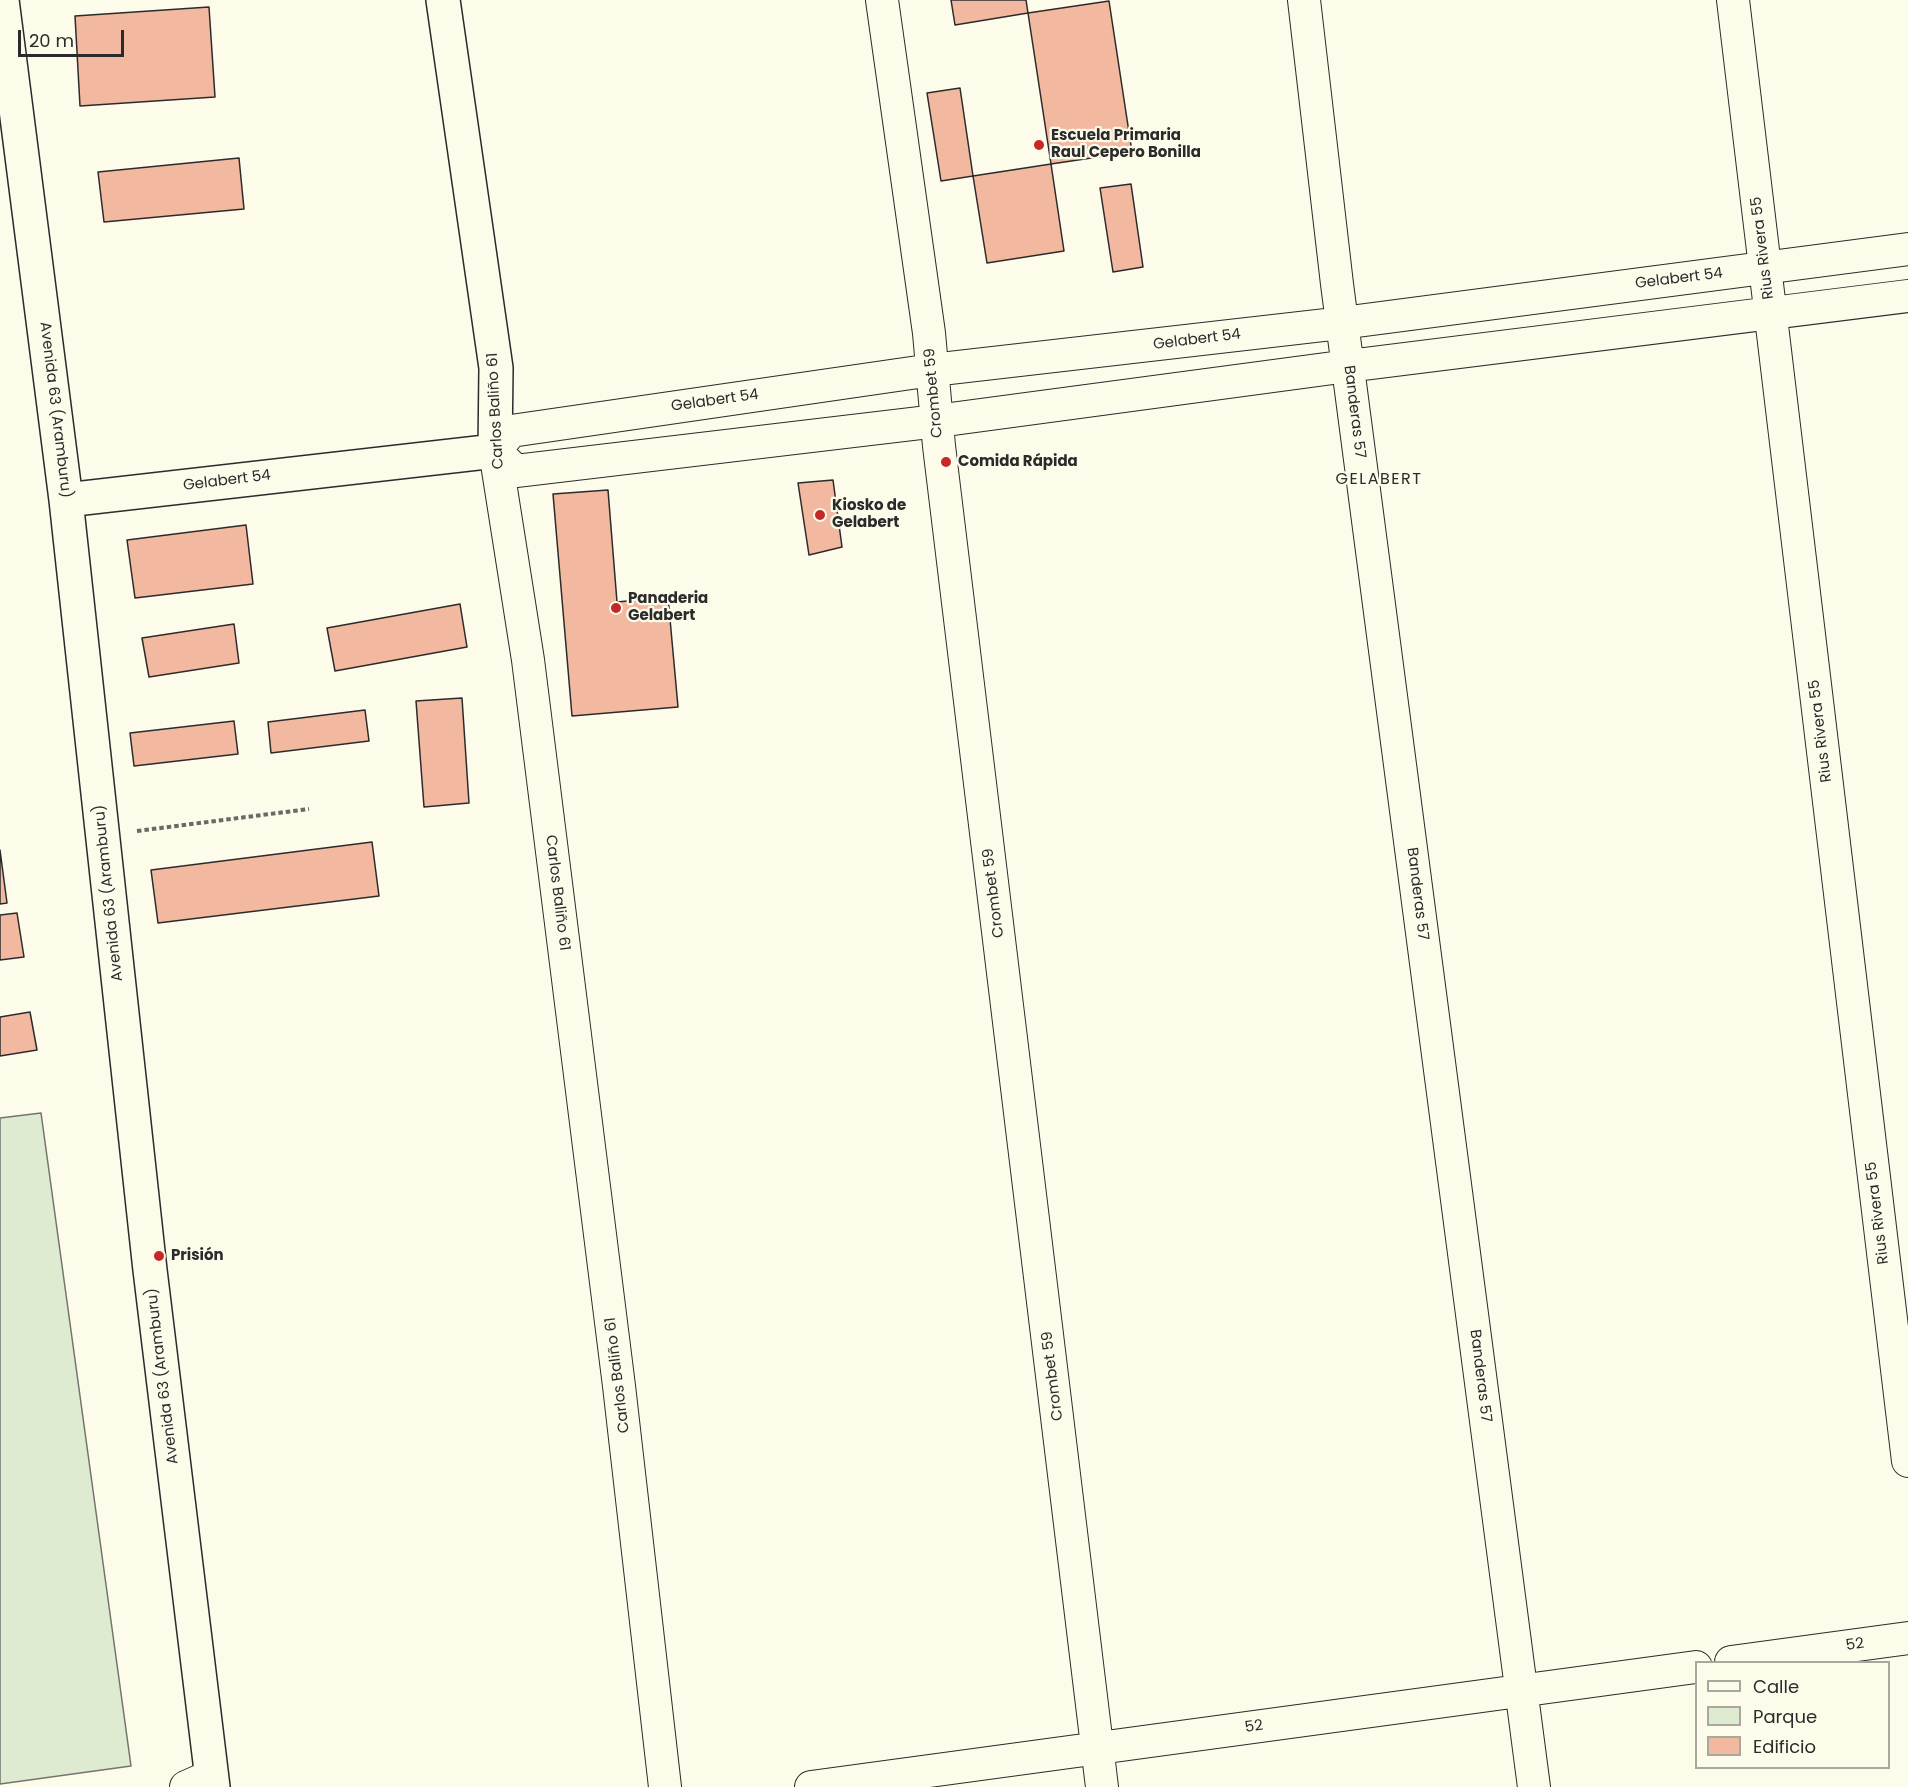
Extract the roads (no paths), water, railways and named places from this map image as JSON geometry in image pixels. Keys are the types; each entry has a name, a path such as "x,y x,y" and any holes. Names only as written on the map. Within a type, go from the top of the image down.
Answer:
{"main road":[{"name":"Avenida 63 (Aramburu)","path":"2,0 66,500 203,1783"},
{"name":"Carlos Baliño 61","path":"443,0 496,368 495,451"},
{"name":"Gelabert 54","path":"66,500 495,451"}],"street":[{"name":"Crombet 59","path":"882,0 929,333 937,421 1102,1787"},
{"name":"Banderas 57","path":"1304,0 1342,322 1534,1787"},
{"name":"Rius Rivera 55","path":"1733,0 1908,1461"},
{"name":"Gelabert 54","path":"495,451 511,431 932,370 1342,322 1908,249"},
{"path":"495,451 516,471 937,421 1348,366 1908,296"},
{"name":"Carlos Baliño 61","path":"495,451 533,695 620,1386 665,1787"},
{"name":"52","path":"1738,1661 1908,1638"},
{"name":"52","path":"811,1787 1695,1667"}],"place":[{"name":"Escuela Primaria Raul Cepero Bonilla","path":"1039,145"},
{"name":"Comida Rápida","path":"946,462"},
{"name":"Kiosko de Gelabert","path":"820,515"},
{"name":"Panaderia Gelabert","path":"616,608"},
{"name":"Prisión","path":"159,1256"}],"district":[{"name":"GELABERT","path":"1379,480"}]}
